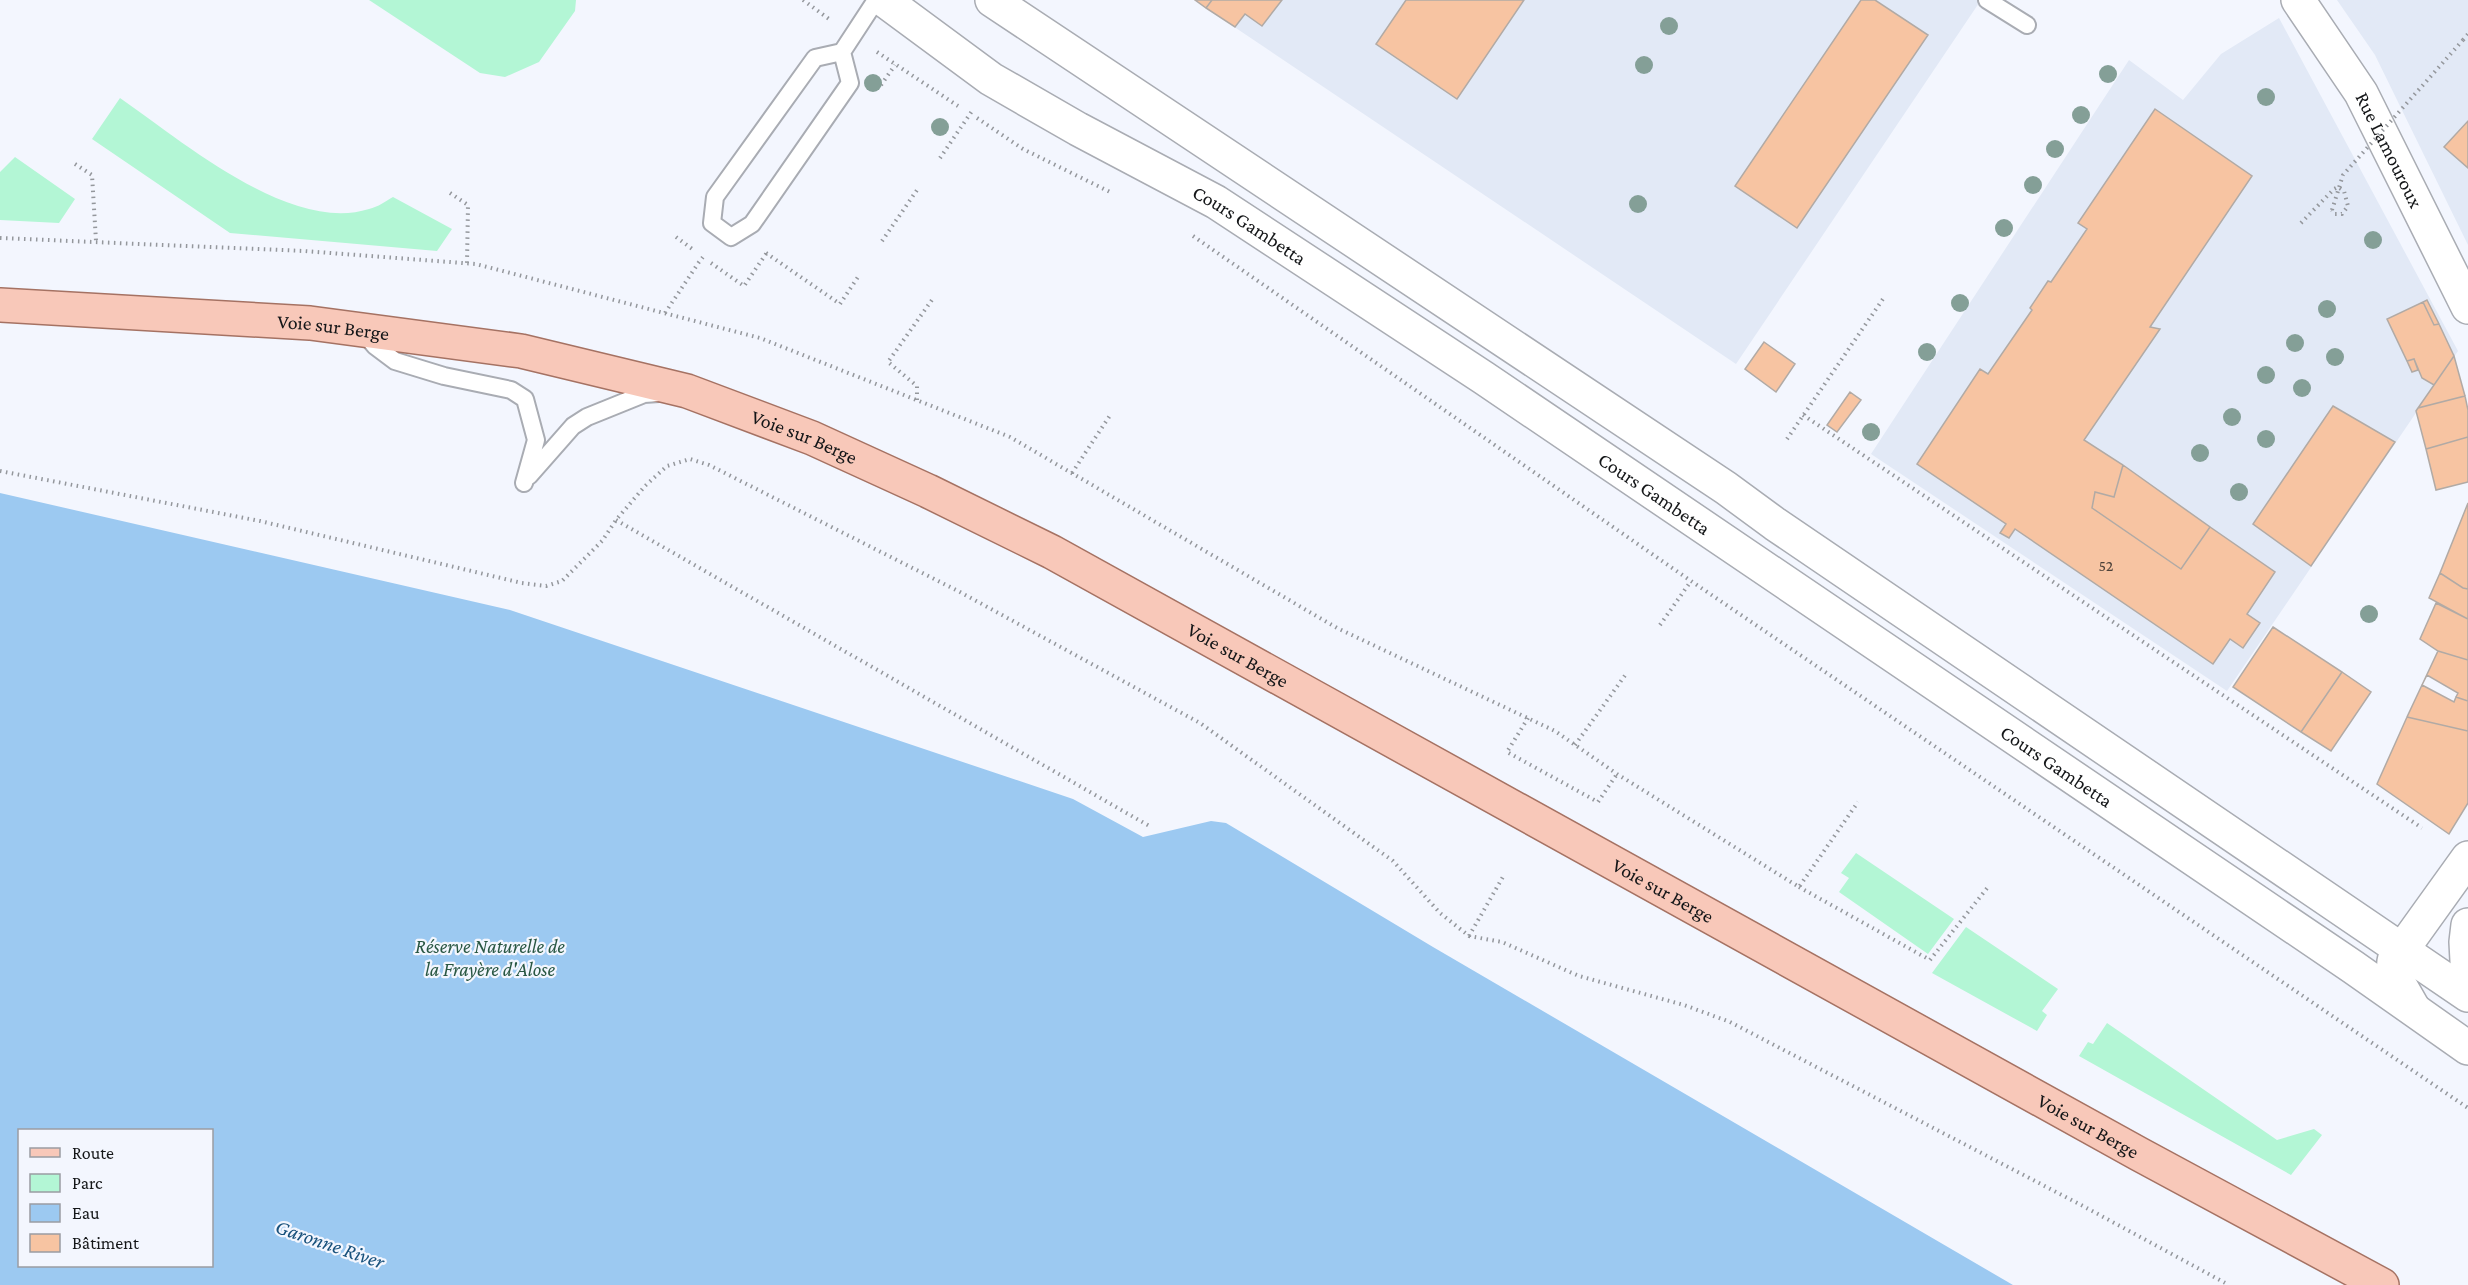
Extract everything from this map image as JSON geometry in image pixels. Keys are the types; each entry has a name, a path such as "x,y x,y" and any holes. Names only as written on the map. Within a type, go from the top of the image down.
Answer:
{"main road":[{"name":"Cours Gambetta","path":"884,0 991,79 1078,129 1216,202 1484,378 2413,1008 2468,1048"},
{"path":"992,0 1716,482 2468,994"},
{"name":"Rue Lamouroux","path":"2298,0 2361,93 2468,307"},
{"name":"Voie sur Berge","path":"0,305 310,323 521,351 687,391 812,438 928,491 1052,552 2128,1148 2382,1285"},
{"path":"2413,1008 2393,973 2394,961 2401,948 2468,858"},
{"path":"2468,925 2466,942 2468,980"}],"lane":[{"path":"842,52 850,83 752,224 731,237 712,223 715,197 815,58 842,52 876,0"},
{"path":"1987,0 2027,25"},
{"path":"360,329 375,346 395,361 444,376 512,390 525,399 536,440 524,483 555,444 573,426 587,417 644,394 687,391"}],"path":[{"path":"803,0 852,36 1023,150 1118,196"},
{"path":"2301,223 2334,189 2338,188 2344,191 2348,206 2342,214 2335,214 2332,210 2343,175 2468,34"},
{"path":"940,158 970,114"},
{"path":"75,164 92,175 96,241"},
{"path":"882,241 917,190"},
{"path":"450,193 468,205 467,263"},
{"path":"1191,235 1691,581 2468,1108"},
{"path":"676,237 703,257"},
{"path":"766,253 840,304 860,274"},
{"path":"665,313 699,262"},
{"path":"1787,439 1885,296"},
{"path":"917,400 917,386 888,362 934,297"},
{"path":"1072,473 1111,414"},
{"path":"1803,415 2422,828"},
{"path":"0,471 260,520 522,583 546,586 562,582 602,541 616,520 645,486 667,466 690,459 733,476 958,591 1200,723 1393,861 1440,913 1469,936 1502,942 1579,976 1684,1005 1730,1022 2083,1206 2229,1285"},
{"path":"616,520 1151,827"},
{"path":"1660,625 1691,581"},
{"path":"1626,674 1575,745 1617,774 1799,887 1930,960 1988,887"},
{"path":"1528,718 1507,752 1598,802 1617,774"},
{"path":"1799,887 1858,802"},
{"path":"1469,936 1504,875"}],"shaded area":[{"path":"1212,0 1981,0 1736,364 1206,8"},
{"path":"2337,0 2468,0 2468,245 2375,55"},
{"path":"2279,18 2458,351 2227,691 1871,454 2129,60 2183,100 2221,54"}],"green space":[{"path":"369,0 576,0 575,11 539,62 505,77 480,73"},
{"path":"120,98 205,158 238,179 272,196 305,208 338,213 372,208 393,197 452,229 437,251 230,233 92,139"},
{"path":"15,157 75,199 59,223 0,220 0,172"},
{"path":"1856,853 1954,919 1928,954 1839,892 1849,878 1841,873"},
{"path":"1966,927 2058,989 2042,1011 2047,1015 2037,1031 1932,973"},
{"path":"2107,1023 2277,1140 2314,1129 2322,1135 2291,1175 2079,1056 2088,1042 2093,1044"}],"water":[{"name":"Réserve Naturelle de la Frayère d'Alose","path":"0,493 510,610 1073,799 1143,837 1211,821 1226,823 1433,947 2013,1285 0,1285"}],"building":[{"path":"1195,0 1212,0 1206,8"},
{"path":"1212,0 1282,0 1262,26 1245,14 1235,27 1206,8"},
{"path":"1406,0 1524,0 1457,99 1376,44"},
{"path":"1861,0 1875,0 1928,35 1797,228 1735,186"},
{"path":"2155,109 2252,176 2150,327 2160,329 2084,440 2123,465 2114,497 2095,492 2092,508 2181,569 2210,527 2275,572 2247,614 2260,623 2243,648 2230,639 2213,664 2015,529 2009,538 2000,533 2006,524 1917,464 1980,369 1988,374 2032,310 2030,308 2048,281 2051,282 2087,229 2078,223"},
{"path":"2468,121 2468,168 2444,147"},
{"path":"2427,300 2439,324 2434,325 2423,302"},
{"path":"2423,302 2434,325 2439,324 2454,356 2434,385 2422,378 2414,359 2407,361 2387,319"},
{"path":"1764,342 1795,364 1776,392 1745,369"},
{"path":"2454,356 2465,396 2418,408 2434,385"},
{"path":"2414,359 2418,370 2412,372 2407,361"},
{"path":"1850,392 1861,400 1837,432 1827,425"},
{"path":"2465,396 2468,410 2468,437 2426,449 2416,411 2418,408"},
{"path":"2333,406 2395,442 2311,566 2253,524"},
{"path":"2468,437 2468,482 2436,490 2426,449"},
{"path":"2123,465 2210,527 2181,569 2092,508 2095,492 2114,497"},
{"path":"2468,503 2468,589 2440,573"},
{"path":"2440,573 2468,589 2468,619 2429,598"},
{"path":"2436,603 2468,619 2468,660 2438,651 2420,639"},
{"path":"2273,627 2342,672 2301,732 2233,687"},
{"path":"2438,651 2468,660 2468,701 2456,697 2458,693 2427,675 2422,685"},
{"path":"2342,672 2371,692 2331,751 2301,732"},
{"path":"2422,685 2454,702 2456,697 2468,701 2468,731 2407,717"},
{"path":"2407,717 2468,731 2468,803 2449,834 2377,784"}],"water label":[{"name":"Garonne River","path":"330,1244"}]}
